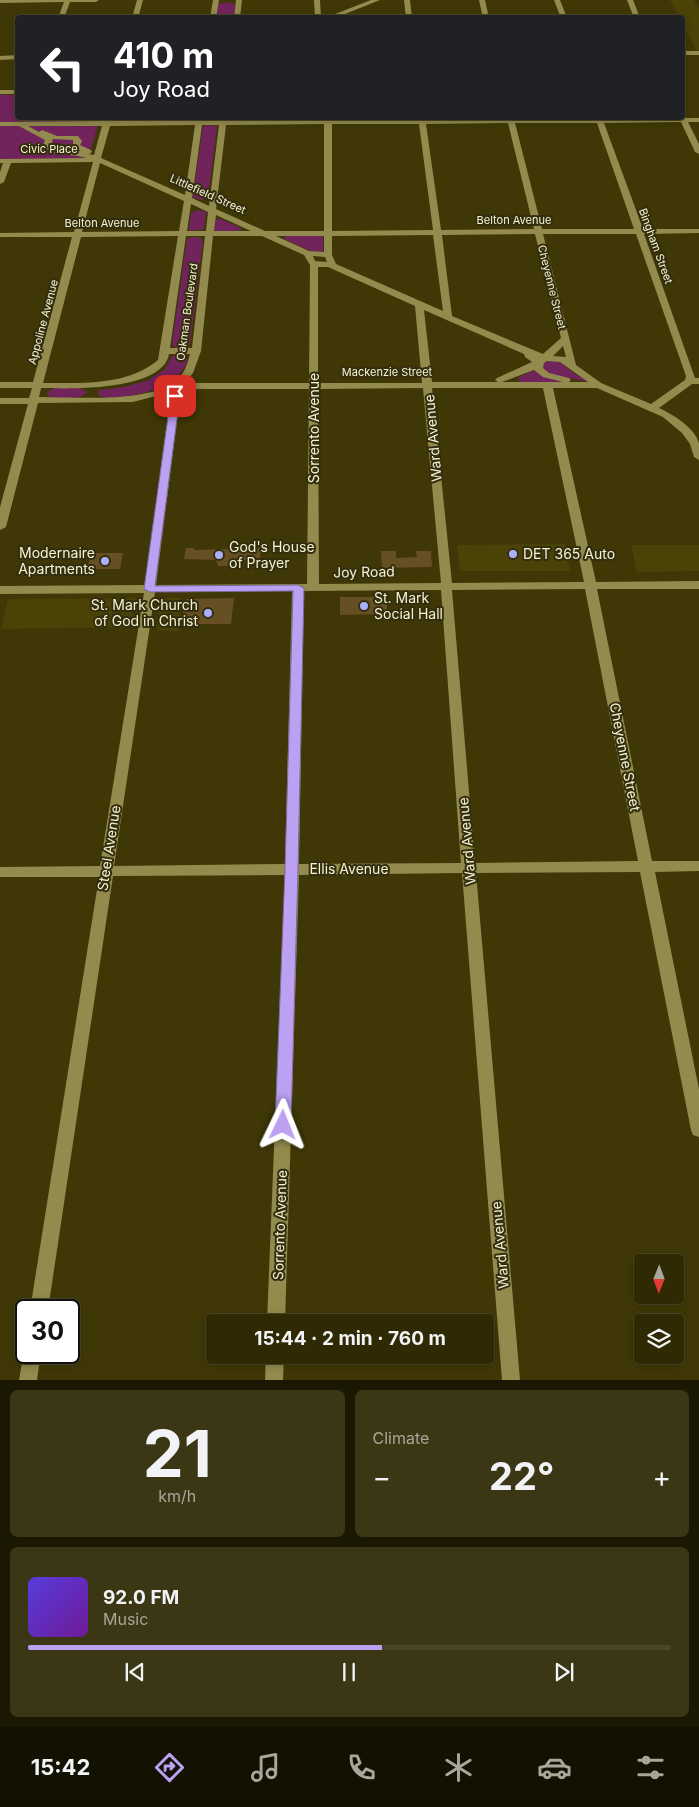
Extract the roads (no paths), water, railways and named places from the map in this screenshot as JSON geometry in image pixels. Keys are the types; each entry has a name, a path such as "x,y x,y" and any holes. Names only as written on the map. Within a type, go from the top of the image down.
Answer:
{"street":[{"path":"0,0 96,0"},
{"path":"62,15 68,0"},
{"path":"136,15 140,0"},
{"path":"214,15 216,0"},
{"path":"237,15 239,0"},
{"path":"318,0 318,15"},
{"path":"336,15 377,0"},
{"path":"407,0 409,15"},
{"path":"482,0 485,15"},
{"path":"557,0 563,15"},
{"path":"630,0 636,15"},
{"path":"685,53 699,53"},
{"path":"0,58 15,58"},
{"path":"0,92 15,92"},
{"path":"5,116 15,119"},
{"path":"685,119 699,120"},
{"path":"0,124 22,121 108,120 422,120 448,316"},
{"name":"Appoline Avenue","path":"0,527 108,120"},
{"name":"Oakman Boulevard","path":"0,385 120,383 143,376 161,364 166,351 199,128 198,120"},
{"name":"Oakman Boulevard","path":"177,386 190,373 196,351 223,120"},
{"path":"328,120 328,255 332,262 331,264"},
{"name":"Cheyenne Street","path":"510,120 572,364"},
{"name":"Bingham Street","path":"599,120 690,376 695,381"},
{"path":"683,120 699,152"},
{"path":"0,131 22,121"},
{"name":"Littlefield Street","path":"22,121 48,139 47,146 56,152 75,152 98,159 307,253"},
{"name":"Littlefield Street","path":"22,121 54,137 75,138 78,141 76,146 93,154 98,159"},
{"name":"Civic Place","path":"4,161 98,159"},
{"path":"0,182 4,161"},
{"name":"Belton Avenue","path":"0,235 699,231"},
{"path":"307,253 328,255"},
{"path":"307,253 314,266 331,264 543,361 562,359 572,364 575,370 598,385 652,408 672,419 686,431 695,444 699,457"},
{"name":"Sorrento Avenue","path":"276,1314 292,869 314,385 314,266"},
{"name":"Ward Avenue","path":"419,303 447,586 446,594 512,1380"},
{"path":"488,384 526,372 543,361 565,339"},
{"path":"166,351 196,351"},
{"path":"543,361 538,370 546,375 598,385"},
{"path":"652,408 695,381"},
{"path":"91,400 95,384"},
{"name":"Cheyenne Street","path":"547,385 590,586 699,1130"},
{"name":"Mackenzie Street","path":"177,386 598,385"},
{"path":"0,401 144,398 177,386"},
{"name":"Steel Avenue","path":"41,1299 150,589 177,386"},
{"name":"Joy Road","path":"0,590 699,585"},
{"name":"Ellis Avenue","path":"0,872 699,866"},
{"path":"28,1380 30,1364"},
{"path":"274,1380 275,1364"}],"place":[{"name":"DET 365 Auto","path":"513,554"},
{"name":"God's House of Prayer","path":"219,555"},
{"name":"Modernaire Apartments","path":"105,561"},
{"name":"St. Mark Social Hall","path":"364,606"},
{"name":"St. Mark Church of God in Christ","path":"208,613"}]}
